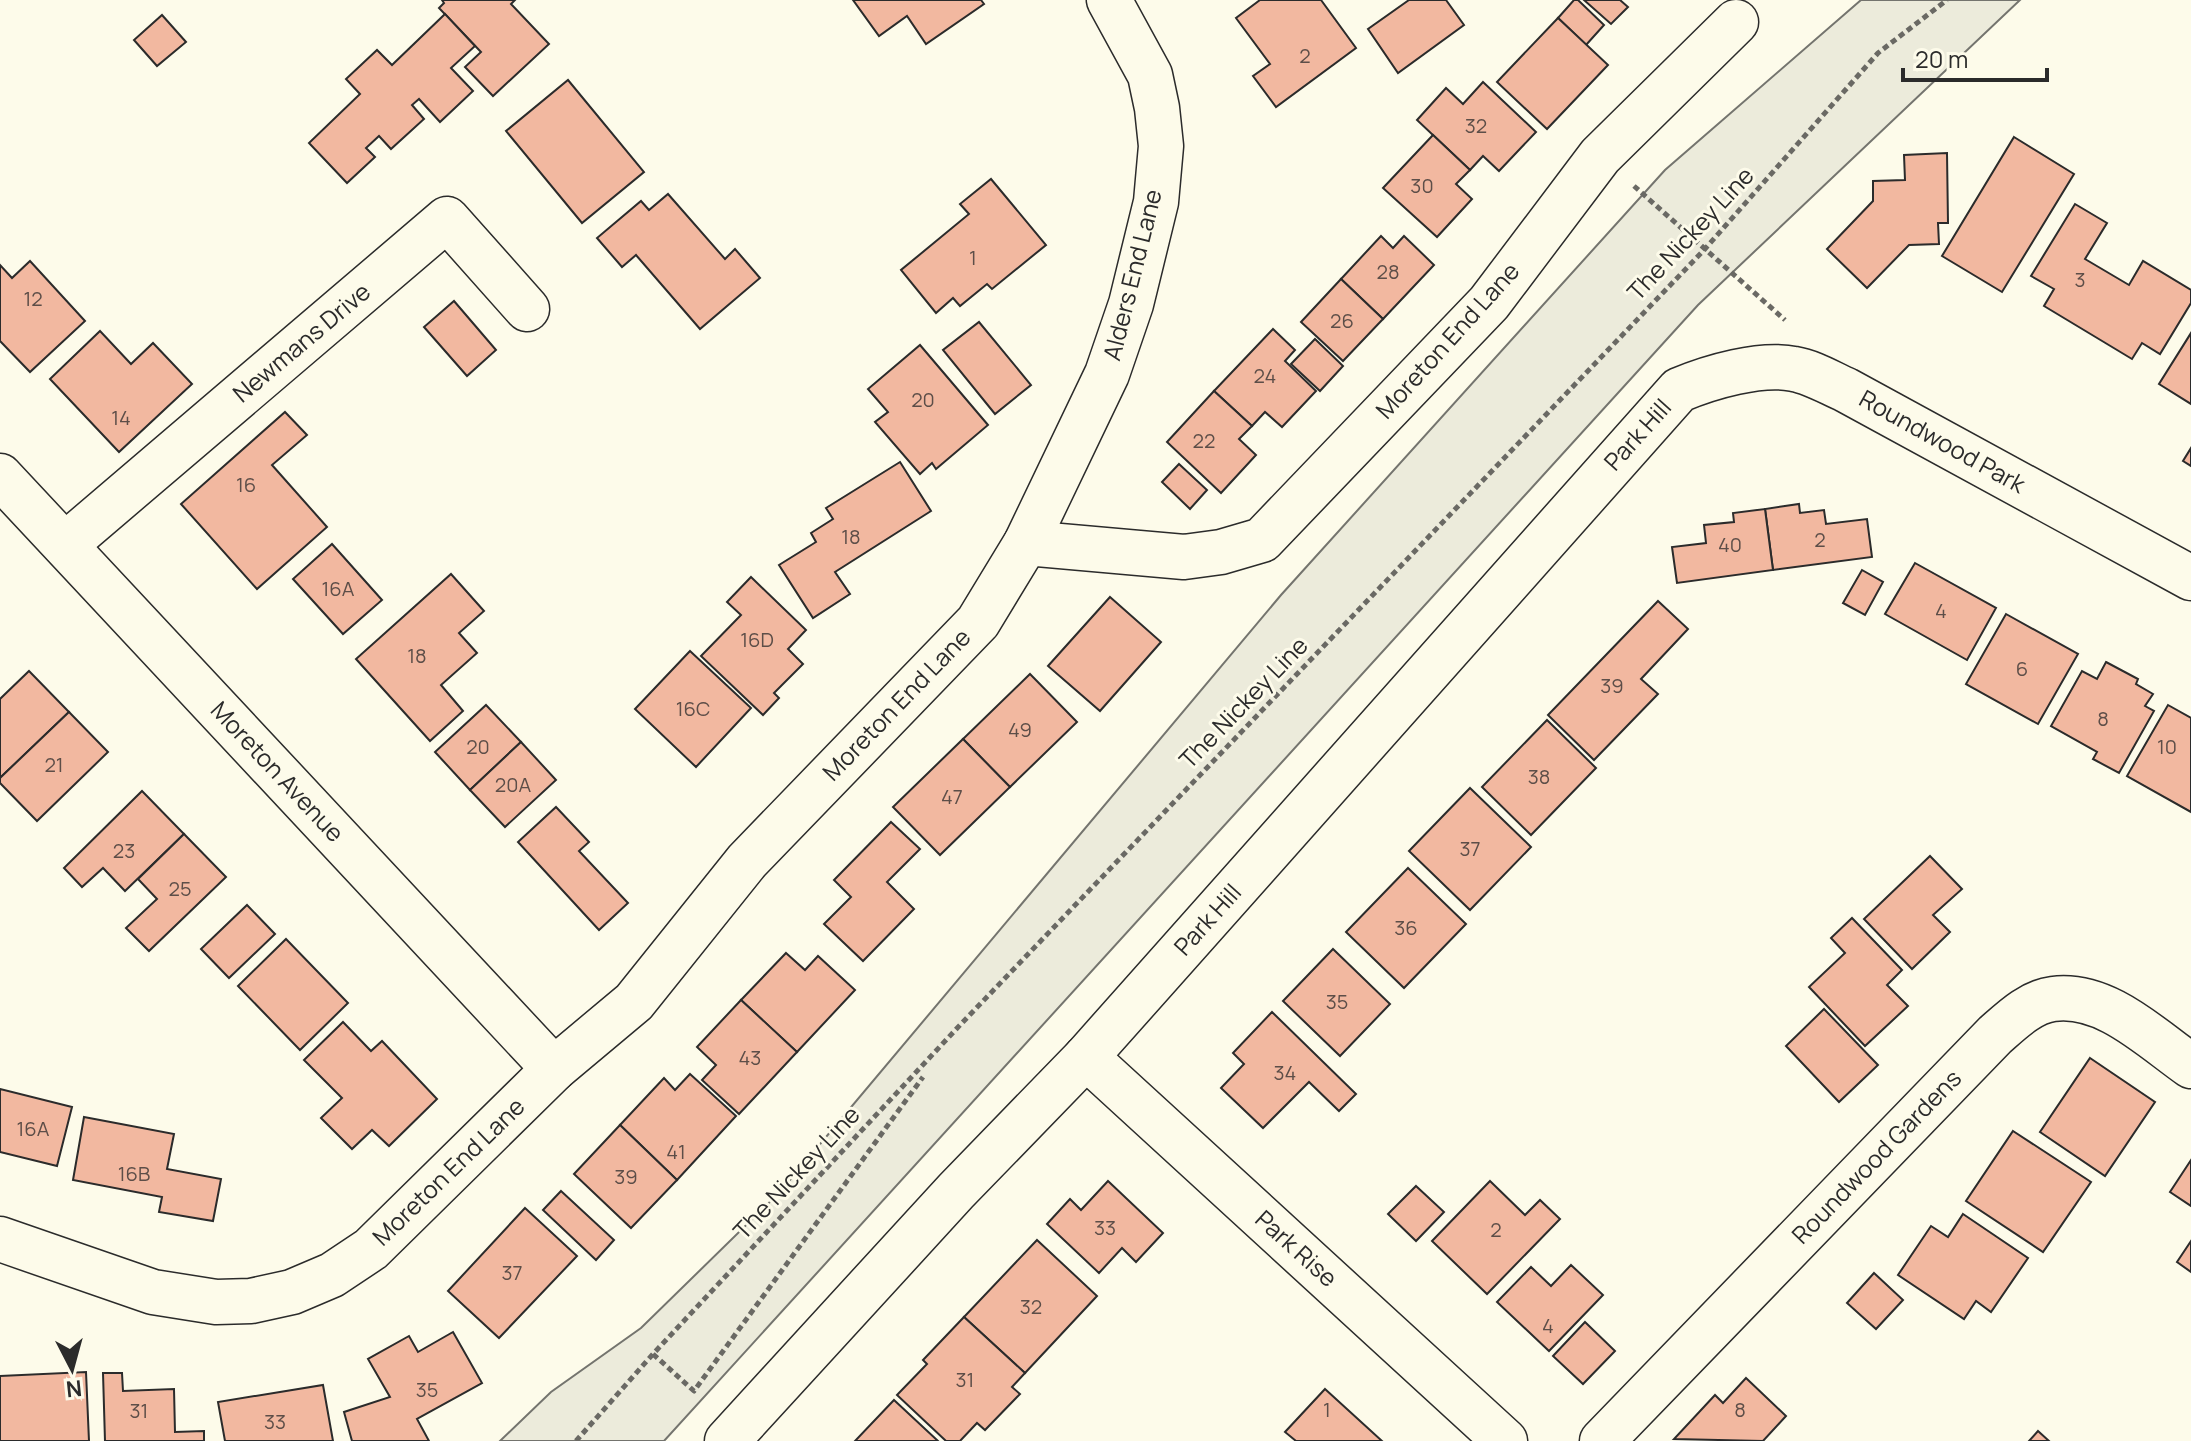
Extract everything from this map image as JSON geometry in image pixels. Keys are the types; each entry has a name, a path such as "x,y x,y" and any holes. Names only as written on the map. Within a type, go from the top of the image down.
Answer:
{"street":[{"name":"Alders End Lane","path":"1026,543 1107,374 1131,304 1156,202 1161,146 1150,75 1109,0"},
{"name":"Moreton End Lane","path":"0,1239 153,1292 216,1302 251,1301 292,1292 332,1275 371,1249 554,1069 634,1002 747,861 978,622 1026,543 1184,557 1221,552 1262,540 1489,303 1600,156 1736,22"},
{"name":"Newmans Drive","path":"65,545 447,219 527,309"},
{"name":"Roundwood Park","path":"1679,390 1710,377 1756,370 1794,369 1846,390 2191,578"},
{"name":"Park Hill","path":"727,1441 956,1191 1086,1057 1679,390"},
{"name":"Moreton Avenue","path":"0,476 554,1069"},
{"name":"Roundwood Gardens","path":"1602,1441 1995,1035 2020,1014 2051,999 2082,1000 2110,1010 2191,1066"},
{"name":"Park Rise","path":"1086,1057 1505,1441"}],"path":[{"name":"The Nickey Line","path":"576,1441 653,1354 961,1024 1704,250 1878,53 1947,0"},
{"path":"1600,156 1704,250"},
{"path":"653,1354 694,1391 923,1077"}],"shaded area":[{"path":"1861,0 2020,0 1698,305 664,1441 500,1441 551,1392 641,1328 779,1193 1281,595 1665,170"}],"building":[{"path":"442,0 515,0 511,4 549,44 493,96 465,67 481,52 439,8 444,3"},
{"path":"853,0 981,0 984,4 926,44 907,16 879,36"},
{"path":"1260,0 1321,0 1356,48 1276,107 1253,76 1270,64 1236,18"},
{"path":"1409,0 1446,0 1464,25 1398,73 1368,29"},
{"path":"1574,0 1578,0 1604,25 1586,45 1558,18"},
{"path":"1584,0 1620,0 1628,7 1611,24"},
{"path":"445,14 475,46 451,68 473,91 440,122 419,99 412,105 424,119 391,149 379,136 366,148 375,157 347,183 309,143 360,94 346,79 377,50 392,65"},
{"path":"162,15 186,42 157,66 134,40"},
{"path":"1558,18 1608,65 1547,129 1497,82"},
{"path":"568,80 644,172 582,223 506,131"},
{"path":"1483,82 1536,132 1499,171 1483,156 1470,170 1417,120 1446,88 1463,104"},
{"path":"1433,135 1470,170 1456,184 1472,199 1437,237 1383,188"},
{"path":"2014,137 2074,174 2002,292 1942,256"},
{"path":"1947,153 1948,223 1938,223 1939,244 1909,245 1867,288 1827,249 1873,201 1873,181 1905,180 1904,155"},
{"path":"991,179 1046,245 992,289 987,284 960,306 953,298 936,313 901,270 969,214 960,204"},
{"path":"668,194 725,259 735,249 760,278 700,329 636,255 622,267 597,238 641,201 649,210"},
{"path":"2075,204 2107,223 2085,259 2129,285 2143,261 2191,290 2191,303 2160,354 2142,343 2132,359 2044,306 2054,289 2031,276"},
{"path":"1381,236 1393,248 1404,236 1434,265 1383,319 1341,279"},
{"path":"30,261 85,321 30,372 0,341 0,265 12,278"},
{"path":"1341,279 1383,319 1343,361 1301,322"},
{"path":"454,301 496,350 467,376 424,327"},
{"path":"979,322 1031,385 995,414 943,350"},
{"path":"1273,329 1295,350 1285,361 1316,391 1282,427 1265,412 1252,426 1214,391"},
{"path":"100,331 131,364 153,343 192,384 119,452 50,379"},
{"path":"2191,333 2191,404 2159,384"},
{"path":"1315,339 1343,366 1320,391 1291,364"},
{"path":"920,345 988,425 936,469 932,463 920,474 875,422 888,412 868,389"},
{"path":"1214,391 1252,426 1239,439 1256,455 1221,493 1167,442"},
{"path":"285,412 307,435 272,465 327,527 257,589 181,504"},
{"path":"2191,448 2191,466 2183,461"},
{"path":"900,462 931,511 835,572 850,594 813,618 779,565 816,542 811,533 833,519 826,508"},
{"path":"1179,464 1207,490 1190,509 1162,482"},
{"path":"1799,504 1800,513 1824,510 1826,524 1867,519 1872,557 1773,570 1765,509"},
{"path":"1765,509 1773,570 1677,583 1672,547 1706,543 1704,525 1734,522 1733,513"},
{"path":"332,544 382,600 343,634 293,579"},
{"path":"1915,563 1996,608 1967,660 1885,614"},
{"path":"1862,570 1883,582 1865,615 1843,603"},
{"path":"451,574 484,611 459,633 477,653 441,685 463,711 430,741 356,659"},
{"path":"751,577 806,630 788,649 803,664 774,693 779,698 763,715 701,656 741,615 727,602"},
{"path":"1110,597 1161,642 1100,711 1048,666"},
{"path":"1658,601 1688,629 1641,679 1658,694 1594,760 1548,715"},
{"path":"2006,614 2078,654 2038,724 1966,684"},
{"path":"690,651 751,708 696,767 635,709"},
{"path":"2106,662 2138,679 2136,684 2153,694 2145,706 2154,711 2119,773 2093,759 2097,752 2051,726 2082,671 2097,679"},
{"path":"29,671 69,712 0,778 0,699"},
{"path":"1030,674 1077,722 1010,787 963,739"},
{"path":"486,705 521,742 470,790 435,752"},
{"path":"2168,705 2191,718 2191,812 2127,776"},
{"path":"69,712 108,752 37,821 0,783 0,778"},
{"path":"1547,720 1596,768 1531,835 1482,787"},
{"path":"963,739 1010,787 940,855 893,807"},
{"path":"521,742 556,780 505,827 470,790"},
{"path":"1470,788 1531,847 1470,910 1409,851"},
{"path":"142,791 184,834 125,891 103,868 82,887 64,868"},
{"path":"556,807 589,842 579,851 628,903 599,930 518,842"},
{"path":"891,822 920,849 887,882 914,909 863,961 824,924 851,897 834,880"},
{"path":"184,834 226,877 149,951 126,928 157,899 138,879"},
{"path":"1930,856 1962,889 1933,915 1950,932 1912,969 1864,919"},
{"path":"1408,868 1466,924 1404,988 1346,932"},
{"path":"247,905 275,934 229,978 201,949"},
{"path":"1852,918 1902,970 1887,985 1908,1006 1865,1046 1809,987 1845,953 1831,938"},
{"path":"286,939 348,1003 300,1050 238,986"},
{"path":"1333,949 1390,1004 1340,1056 1283,1001"},
{"path":"786,953 805,970 818,956 855,990 797,1052 741,1000"},
{"path":"741,1000 797,1052 739,1114 702,1080 716,1065 697,1047"},
{"path":"1824,1009 1878,1065 1839,1102 1786,1046"},
{"path":"1272,1012 1356,1094 1339,1111 1309,1082 1263,1128 1221,1088 1244,1064 1233,1053"},
{"path":"343,1022 371,1051 382,1041 437,1099 389,1146 372,1130 352,1149 321,1118 342,1098 304,1060"},
{"path":"2090,1058 2155,1102 2105,1176 2040,1132"},
{"path":"690,1074 736,1116 677,1180 620,1125 664,1078 675,1090"},
{"path":"0,1089 72,1107 57,1166 0,1152"},
{"path":"84,1117 174,1134 167,1169 221,1179 213,1221 159,1212 162,1197 73,1180"},
{"path":"620,1125 677,1180 631,1228 574,1174"},
{"path":"2013,1131 2091,1182 2043,1252 1966,1201"},
{"path":"2191,1160 2191,1206 2170,1192"},
{"path":"1108,1181 1163,1233 1136,1262 1122,1248 1099,1273 1047,1224 1070,1199 1081,1210"},
{"path":"1490,1181 1525,1215 1540,1200 1560,1219 1487,1294 1432,1241"},
{"path":"1416,1186 1444,1212 1416,1241 1388,1214"},
{"path":"561,1191 614,1240 596,1260 543,1210"},
{"path":"525,1208 577,1256 499,1338 448,1291"},
{"path":"1963,1214 2028,1258 1991,1312 1976,1301 1964,1319 1898,1275 1931,1226 1948,1237"},
{"path":"1037,1240 1097,1296 1025,1373 964,1317"},
{"path":"2191,1241 2191,1272 2177,1262"},
{"path":"1571,1265 1603,1295 1549,1351 1497,1302 1531,1267 1551,1286"},
{"path":"1874,1273 1903,1300 1876,1329 1847,1303"},
{"path":"964,1317 1025,1373 1012,1387 1020,1394 985,1430 977,1423 960,1441 946,1441 897,1395 927,1364 923,1360"},
{"path":"1585,1322 1615,1351 1583,1384 1553,1356"},
{"path":"453,1332 482,1383 417,1419 429,1441 352,1441 344,1412 390,1397 368,1359 409,1336 418,1352"},
{"path":"86,1372 89,1441 0,1441 0,1376"},
{"path":"103,1373 122,1373 123,1391 174,1389 175,1432 204,1431 204,1441 105,1441"},
{"path":"1746,1378 1786,1416 1763,1441 1674,1439 1715,1395 1723,1403"},
{"path":"323,1385 333,1441 225,1441 218,1402"},
{"path":"1325,1389 1382,1441 1296,1441 1285,1432"},
{"path":"894,1400 938,1441 855,1441"},
{"path":"2038,1431 2049,1441 2029,1441"}]}
